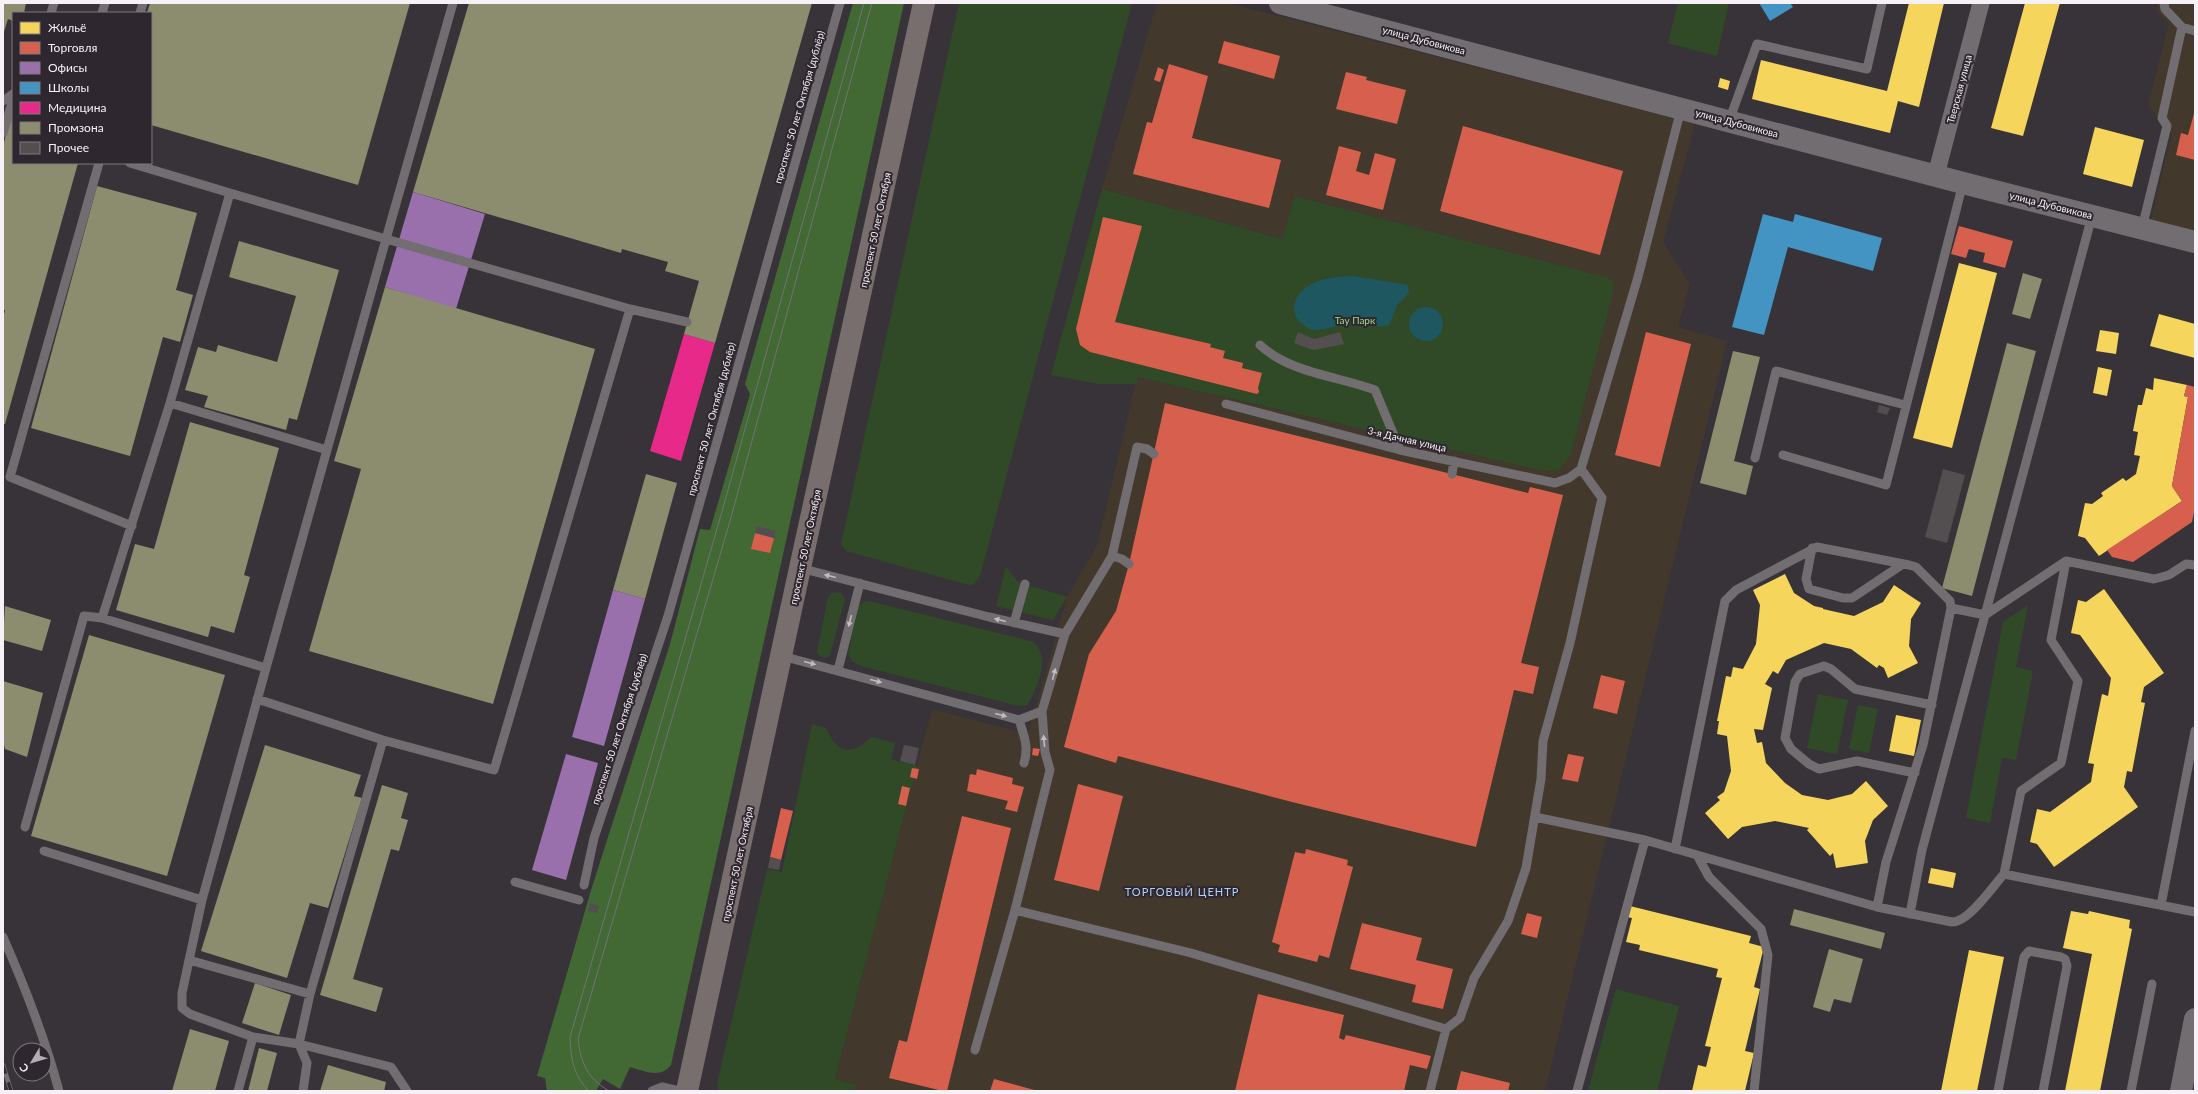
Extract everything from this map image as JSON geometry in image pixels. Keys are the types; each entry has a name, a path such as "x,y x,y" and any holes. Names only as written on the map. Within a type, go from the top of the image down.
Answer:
{"main road":[{"name":"проспект 50 лет Октября","path":"687,1091 924,3"}],"street":[{"name":"улица Дубовикова","path":"1280,3 1681,107 1962,183 2092,214 2195,242"},
{"name":"Тверская улица","path":"1936,175 1981,3"},
{"path":"2181,1091 2195,1019"}],"lane":[{"path":"407,1091 391,1066 299,1044 253,1037 190,1014 182,1008 182,993 202,900 257,699 453,3"},
{"name":"проспект 50 лет Октября (дублёр)","path":"584,885 594,838 668,616 840,3"},
{"path":"1729,121 1756,44 1867,69 1882,3"},
{"path":"2164,3 2165,8 2182,27 2195,31"},
{"path":"2142,228 2167,126 2162,118 2182,27"},
{"path":"3,100 12,95"},
{"path":"3,133 12,102"},
{"path":"1430,1091 1446,1029 1460,1018 1474,978 1508,921 1526,868 1541,779 1543,741 1570,643 1602,498 1581,469 1638,277 1681,107"},
{"path":"99,164 10,477 132,526"},
{"path":"133,164 630,309 687,322"},
{"path":"1784,456 1886,485 1962,183"},
{"path":"102,618 170,403 230,193"},
{"path":"1910,914 1922,850 2092,214"},
{"path":"257,699 383,740 494,770 630,309"},
{"path":"1260,345 1271,355 1298,367 1375,390 1400,450"},
{"path":"1755,458 1776,371 1906,405"},
{"path":"170,403 327,450"},
{"name":"3-я Дачная улица","path":"1226,404 1400,450 1555,483 1569,478 1581,469"},
{"path":"975,1050 1015,910 1050,770 1045,752 1042,711 1065,634 1112,556 1137,447 1147,449 1154,454"},
{"path":"1452,474 1454,461"},
{"path":"1812,548 1806,580 1809,590 1843,598 1852,598 1903,564"},
{"path":"1675,849 1725,601 1736,590 1812,548 1822,548 1903,564 1916,568 1921,572 1950,601 1951,608 1924,745 1886,862 1877,907"},
{"path":"1112,556 1129,564"},
{"path":"1535,817 1645,840 1877,907 1952,922 1962,920 2004,874 2021,791 2061,763 2078,681 2051,640 2066,561"},
{"path":"1951,608 1985,615 2066,561 2154,579 2169,575 2186,564 2195,565"},
{"path":"800,568 1014,623 1065,634"},
{"path":"838,670 860,583"},
{"path":"1014,623 1025,584"},
{"path":"25,827 84,616 102,618 266,668"},
{"path":"782,656 1019,720 1042,711"},
{"path":"1915,773 1857,761 1819,769 1809,764 1791,749 1785,738 1795,682 1800,674 1824,666 1831,669 1854,689 1932,705"},
{"path":"1019,720 1026,740 1027,753 1024,763"},
{"path":"2160,905 2195,731"},
{"path":"303,1091 307,1063 299,1044 310,994 383,740"},
{"path":"1577,1091 1645,840"},
{"path":"44,852 202,900"},
{"path":"1697,855 1709,877 1761,929 1768,955 1754,1091"},
{"path":"2004,874 2195,912"},
{"path":"516,882 579,900"},
{"path":"1015,910 1190,953 1446,1029"},
{"path":"3,937 19,973 52,1065 59,1091"},
{"path":"1998,1091 2024,957 2029,951 2061,957 2065,959 2067,966 2042,1091"},
{"path":"189,960 310,994"},
{"path":"2131,1091 2152,984"},
{"path":"238,1091 253,1037"},
{"path":"652,1091 662,1087 680,1091"}],"shaded area":[{"path":"1157,3 1228,3 1695,124 1663,242 1690,284 1678,327 1727,341 1545,1091 854,1091 856,1085 835,1079 932,709 1028,734 1067,597 1097,546 1137,377 1539,470 1558,471 1570,457 1614,290 1609,278 1295,196 1282,239 1102,189"},
{"path":"2158,3 2195,3 2195,237 2150,224 2172,134 2148,105 2169,23 2156,10"}],"green space":[{"path":"853,3 904,3 671,1065 662,1072 657,1073 630,1067 620,1089 603,1079 596,1091 547,1091 545,1078 537,1076 592,887 670,644 700,529 710,530 750,394 745,384"},
{"path":"959,3 1132,3 980,576 974,584 969,585 846,551 841,544"},
{"path":"1678,3 1729,3 1717,56 1668,43"},
{"name":"Тау Парк","path":"1102,189 1282,239 1295,196 1609,278 1613,281 1614,290 1570,457 1558,471 1539,470 1138,377 1137,384 1099,384 1051,375"},
{"path":"1006,567 1018,582 1067,597 1053,620 996,606"},
{"path":"833,592 841,593 845,598 830,656 826,658 820,656 817,652 828,597"},
{"path":"869,601 1034,642 1041,653 1042,666 1034,694 1027,705 1019,706 861,666 852,661 848,654 858,607 863,602"},
{"path":"2028,605 2016,667 2033,671 2016,760 2002,758 1990,823 1966,818 2003,622"},
{"path":"1818,694 1848,700 1837,754 1807,748"},
{"path":"1858,705 1878,709 1869,753 1849,749"},
{"path":"812,724 826,728 835,743 845,749 851,750 857,748 871,737 895,743 891,759 917,766 835,1079 856,1085 854,1091 719,1091 717,1084 767,869 782,872"},
{"path":"1616,989 1679,1006 1657,1091 1588,1091"}],"water":[{"path":"1353,276 1408,285 1409,293 1397,305 1389,325 1349,324 1314,330 1301,323 1294,311 1294,306 1303,290 1314,283 1323,280"},
{"path":"1423,307 1429,307 1438,312 1442,318 1442,330 1438,336 1429,341 1423,341 1414,336 1409,327 1409,321 1414,312"}],"building: Жильё":[{"path":"1909,3 1944,3 1919,107 1898,101 1890,133 1752,99 1761,60 1887,91"},
{"path":"2025,3 2060,3 2023,136 1991,128"},
{"path":"1720,78 1730,81 1728,90 1718,87"},
{"path":"2095,127 2144,140 2132,187 2083,174"},
{"path":"1959,263 1997,273 1952,448 1913,438"},
{"path":"2159,314 2195,324 2195,358 2150,346"},
{"path":"2100,330 2119,333 2116,354 2096,351"},
{"path":"2098,367 2112,370 2107,396 2093,393"},
{"path":"2154,378 2187,385 2184,396 2188,397 2172,486 2182,501 2099,556 2085,538 2078,536 2085,503 2092,504 2103,496 2101,493 2123,478 2126,481 2136,474 2140,456 2134,455 2138,432 2133,431 2138,405 2142,405 2146,388 2153,390"},
{"path":"1785,574 1794,593 1814,606 1854,616 1883,602 1894,585 1921,603 1911,619 1909,646 1918,663 1888,678 1884,668 1879,665 1877,668 1851,649 1824,643 1786,660 1778,674 1773,671 1765,684 1772,688 1763,730 1754,729 1757,743 1762,742 1766,763 1785,783 1802,795 1828,800 1852,794 1866,781 1888,806 1873,820 1865,841 1868,863 1836,868 1833,853 1830,856 1807,830 1809,828 1775,821 1742,827 1728,839 1705,813 1720,800 1717,797 1724,792 1731,771 1727,736 1717,734 1719,721 1717,721 1726,676 1731,677 1733,667 1743,669 1756,644 1760,605 1753,590"},
{"path":"2104,589 2164,673 2144,687 2141,702 2145,703 2132,772 2127,771 2124,787 2138,807 2054,867 2037,844 2030,842 2037,809 2050,812 2091,782 2094,764 2088,763 2102,694 2108,696 2111,678 2080,635 2071,633 2078,600 2086,602"},
{"path":"1896,715 1921,720 1914,756 1889,751"},
{"path":"1931,868 1956,873 1953,888 1928,883"},
{"path":"1630,906 1751,936 1749,943 1764,947 1754,987 1760,989 1745,1051 1754,1053 1745,1091 1692,1091 1698,1065 1706,1067 1711,1047 1705,1046 1722,978 1716,977 1718,969 1639,950 1640,945 1626,942 1632,918 1627,917"},
{"path":"2071,911 2088,914 2089,911 2130,920 2129,928 2132,929 2100,1091 2065,1091 2092,954 2063,948"},
{"path":"1969,950 2004,957 1977,1091 1941,1091"}],"building: Торговля":[{"path":"1224,41 1280,56 1274,79 1218,63"},
{"path":"1169,64 1208,76 1192,138 1281,160 1269,208 1133,174 1147,122 1152,123"},
{"path":"1158,67 1164,70 1160,82 1154,80"},
{"path":"1346,72 1367,77 1366,80 1406,90 1397,124 1336,109"},
{"path":"2195,110 2195,160 2176,155 2181,133 2188,135"},
{"path":"1463,126 1623,171 1600,255 1440,211"},
{"path":"1339,146 1361,152 1356,171 1369,175 1375,153 1396,159 1383,210 1326,195"},
{"path":"1103,217 1142,226 1115,322 1211,344 1210,347 1225,351 1223,358 1243,363 1242,368 1262,373 1258,388 1259,392 1257,394 1090,352 1080,345 1076,329"},
{"path":"1959,226 2013,241 2005,268 1983,262 1985,253 1969,249 1966,258 1951,254"},
{"path":"1646,332 1691,344 1660,467 1615,455"},
{"path":"2187,385 2195,387 2195,508 2192,522 2133,562 2112,557 2107,550 2182,501 2172,486 2188,397 2184,396"},
{"path":"1165,403 1528,493 1530,487 1563,495 1521,663 1539,667 1533,694 1514,690 1476,847 1296,803 1118,756 1116,763 1064,747 1089,654 1116,611 1129,564"},
{"path":"755,533 774,538 770,553 751,549"},
{"path":"1601,675 1625,681 1617,714 1593,708"},
{"path":"1033,748 1040,749 1038,756 1032,755"},
{"path":"1568,754 1584,757 1578,782 1562,779"},
{"path":"912,768 919,769 917,779 910,777"},
{"path":"977,769 1013,778 1012,784 1024,787 1017,812 1005,809 1008,801 967,791 970,774 976,775"},
{"path":"1078,784 1123,796 1099,891 1054,880"},
{"path":"902,786 910,788 906,806 898,804"},
{"path":"781,808 793,811 781,860 770,857"},
{"path":"962,816 1011,828 947,1091 943,1091 889,1078 899,1040 907,1042"},
{"path":"1306,849 1348,860 1347,865 1353,867 1329,958 1319,955 1317,962 1278,952 1280,945 1272,942 1295,852 1305,854"},
{"path":"1527,913 1542,917 1537,938 1521,934"},
{"path":"1362,923 1422,938 1416,960 1453,969 1443,1009 1412,1002 1416,985 1350,969"},
{"path":"1258,994 1344,1015 1339,1038 1344,1040 1346,1035 1431,1056 1427,1069 1410,1065 1404,1091 1235,1091"},
{"path":"1461,1071 1510,1083 1508,1091 1456,1091"},
{"path":"994,1079 1038,1091 990,1091"}],"building: Офисы":[{"path":"413,192 485,214 456,309 385,287"},
{"path":"613,590 645,599 604,746 572,737"},
{"path":"566,754 598,763 566,880 532,870"}],"building: Школы":[{"path":"1759,3 1790,3 1793,7 1770,21"},
{"path":"1763,214 1793,222 1795,214 1882,238 1873,271 1788,247 1764,335 1732,327"}],"building: Медицина":[{"path":"684,334 715,343 681,461 650,451"}],"building: Промзона":[{"path":"3,3 26,3 24,12 12,12 12,21 8,19 3,35"},
{"path":"150,3 410,3 358,185 152,125 152,12 147,12"},
{"path":"469,3 812,3 715,343 684,334 699,281 665,271 668,262 622,249 621,253 413,192"},
{"path":"11,116 12,164 78,164 5,424 3,424 3,319 5,310 3,310 3,146"},
{"path":"97,186 197,213 176,290 193,295 180,342 163,337 130,456 31,428"},
{"path":"239,241 339,270 297,420 289,418 286,430 204,407 208,396 185,390 198,347 216,352 218,345 277,362 296,296 229,277"},
{"path":"2023,273 2042,279 2030,319 2012,314"},
{"path":"385,287 595,349 493,704 309,651 361,469 334,461"},
{"path":"2007,343 2036,351 1972,596 1942,588"},
{"path":"1733,351 1760,357 1734,461 1753,466 1746,495 1700,483"},
{"path":"190,422 279,448 244,575 250,577 234,633 211,626 208,637 116,610 135,544 154,549"},
{"path":"646,474 677,483 645,599 613,590"},
{"path":"5,606 51,620 42,651 3,640"},
{"path":"89,635 225,675 167,876 31,836"},
{"path":"3,681 43,693 27,757 5,749 3,740"},
{"path":"265,745 361,775 354,796 362,798 328,908 310,903 287,978 201,951"},
{"path":"382,785 408,793 401,818 408,820 399,851 391,849 353,979 383,988 376,1012 320,995"},
{"path":"1794,909 1885,933 1881,949 1790,925"},
{"path":"1829,949 1863,959 1851,1003 1834,999 1830,1012 1813,1007"},
{"path":"255,983 291,995 279,1035 242,1023"},
{"path":"190,1029 229,1041 215,1091 172,1091"},
{"path":"259,1048 277,1053 267,1091 248,1091"},
{"path":"328,1065 386,1082 384,1091 320,1091"}],"building: Прочее":[{"path":"1298,332 1314,339 1340,332 1344,344 1314,350 1294,343"},
{"path":"1879,405 1890,408 1887,415 1877,412"},
{"path":"1943,469 1965,475 1947,543 1925,537"},
{"path":"756,526 776,531 774,538 755,533"},
{"path":"904,745 919,748 915,765 900,761"},
{"path":"770,857 781,860 779,870 768,868"},
{"path":"590,903 599,906 597,913 588,911"}],"tram line":[{"path":"589,1091 576,1073 572,1060 570,1037 721,515 864,3"},
{"path":"609,1091 595,1081 586,1069 583,1063 578,1039 730,521 872,3"}],"railway":[{"path":"3,1065 11,1091"}],"district":[{"name":"ТОРГОВЫЙ ЦЕНТР","path":"1182,892"}]}
